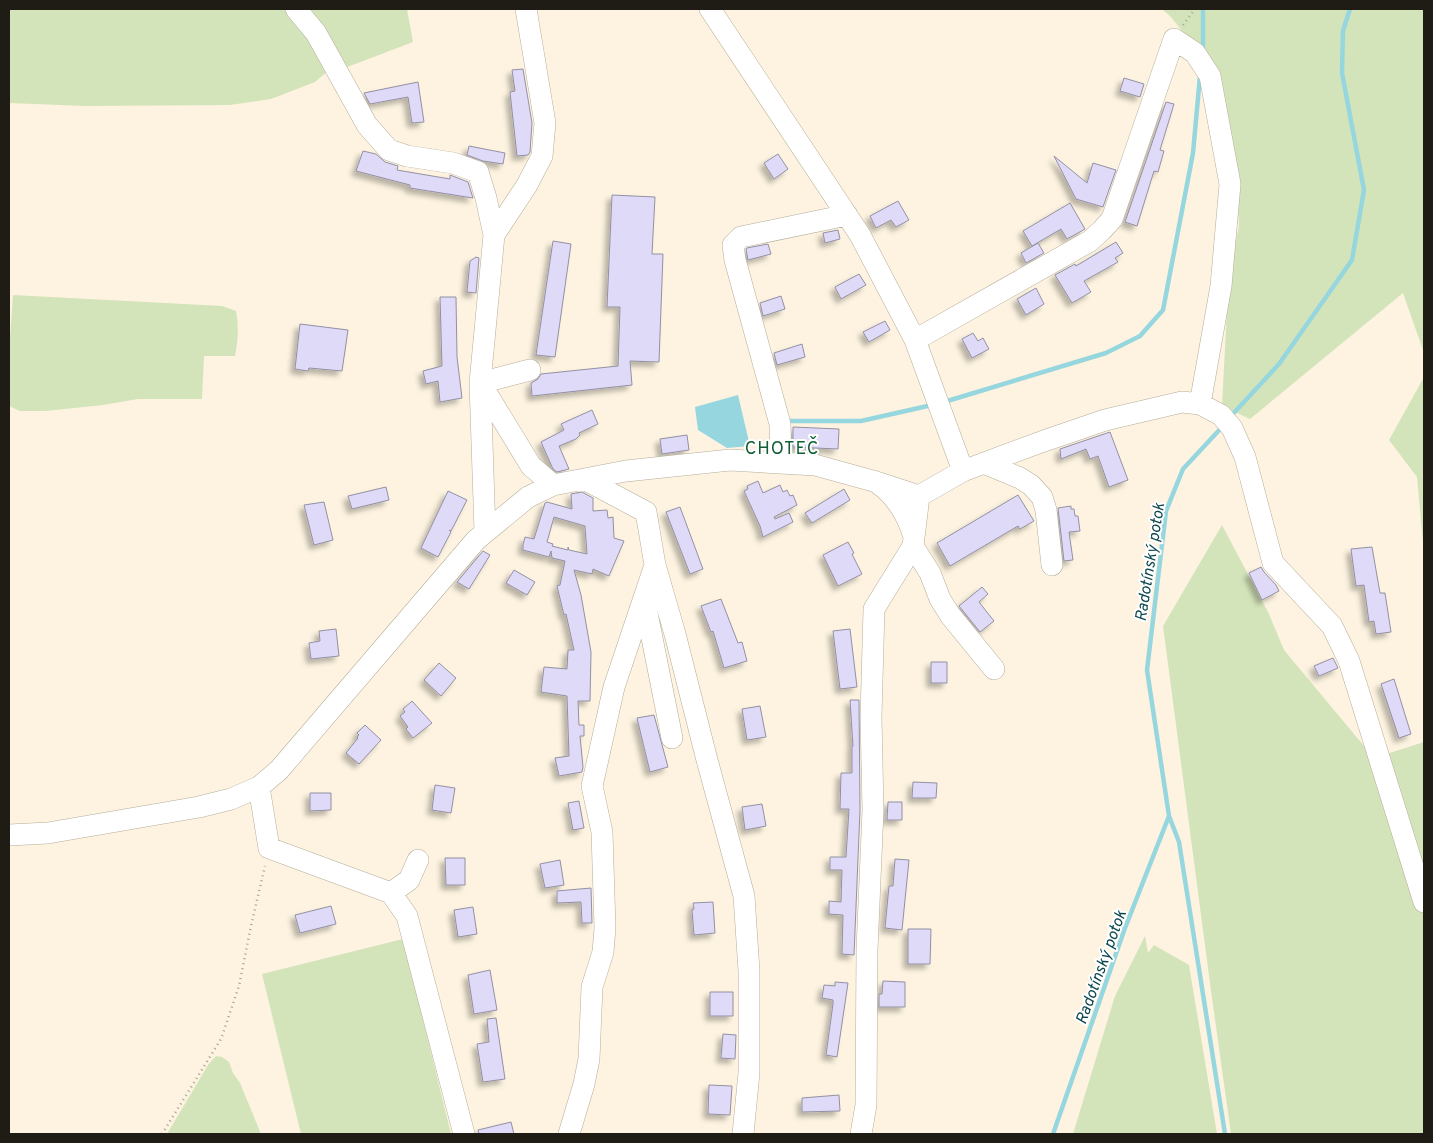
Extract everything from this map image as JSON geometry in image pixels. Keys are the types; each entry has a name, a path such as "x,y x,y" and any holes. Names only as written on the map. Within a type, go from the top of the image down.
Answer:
{"street":[{"path":"296,9 316,33 367,126 388,150 407,156 453,163 478,172 494,234 480,383 486,532"},
{"path":"494,234 527,185 542,156 545,122 526,9"},
{"path":"710,9 860,235 915,340 963,471"},
{"path":"915,340 1090,242 1112,219 1174,39 1195,53 1210,76 1230,184 1220,286 1200,404"},
{"path":"781,463 780,424 735,260 733,245 741,237 847,215"},
{"path":"480,383 530,370"},
{"path":"480,383 531,466 553,485"},
{"path":"9,834 48,833 199,807 231,799 259,787 279,770 476,540 528,497 553,485 626,471 730,460 815,464 873,480 919,496 963,471 1041,442 1105,420 1182,402 1200,404 1226,422 1245,457 1273,564 1332,626 1349,660 1424,902"},
{"path":"984,463 1020,478 1042,497 1046,510 1052,565"},
{"path":"584,479 646,512 655,565 744,896 749,971 749,1064 743,1134"},
{"path":"873,480 895,499 904,512 911,526 913,542 930,573 940,599 950,615 994,669"},
{"path":"862,1134 866,1105 867,950 873,810 871,717 874,609 913,542 919,496"},
{"path":"569,1134 584,1084 589,1059 592,987 603,952 605,928 602,832 592,786 614,687 655,565"},
{"path":"644,598 672,738"},
{"path":"259,787 269,848 391,893 407,916 464,1134"},
{"path":"391,893 410,880 418,860"}],"path":[{"path":"162,1134 221,1039 239,986 269,848"}],"green space":[{"path":"9,9 285,9 299,22 329,70 315,82 271,99 230,105 85,106 9,103"},
{"path":"305,9 407,9 413,42 342,69"},
{"path":"1162,9 1424,9 1424,353 1403,293 1250,419 1222,406 1229,271 1239,226 1236,176 1218,75 1170,16"},
{"path":"13,295 222,306 236,311 238,333 235,356 204,356 202,399 138,399 46,411 20,411 9,406 9,352"},
{"path":"1424,377 1424,553 1417,477 1389,440"},
{"path":"1222,525 1269,614 1284,650 1374,758 1424,742 1424,1134 1231,1134 1163,626"},
{"path":"1145,936 1148,953 1154,945 1189,965 1217,1134 1073,1134 1115,996"},
{"path":"403,939 451,1134 301,1134 262,974"},
{"path":"216,1056 222,1057 229,1062 233,1073 240,1083 261,1134 167,1134 208,1065"}],"water":[{"path":"738,395 750,446 727,448 698,430 695,407"}],"building":[{"path":"523,69 532,123 530,152 528,155 517,156 510,92 515,91 512,70"},
{"path":"1124,78 1144,84 1140,97 1120,91"},
{"path":"418,82 424,122 412,123 408,97 370,104 364,93"},
{"path":"1166,102 1174,104 1160,150 1164,151 1158,172 1154,171 1137,226 1125,222"},
{"path":"469,146 505,153 503,164 483,161 467,155"},
{"path":"363,151 376,154 385,162 398,166 397,170 450,179 450,175 468,182 473,198 410,188 410,185 356,171"},
{"path":"778,154 788,169 774,179 764,163"},
{"path":"1054,156 1087,183 1093,163 1116,170 1103,207 1076,199"},
{"path":"612,195 655,197 652,254 663,254 659,362 630,361 632,385 532,396 531,383 538,379 541,374 618,366 620,307 607,307"},
{"path":"898,201 909,220 896,227 891,220 876,228 870,216"},
{"path":"1070,203 1085,229 1067,239 1061,229 1032,246 1023,231"},
{"path":"838,230 840,239 825,243 823,233"},
{"path":"553,241 571,244 555,357 536,355"},
{"path":"1116,242 1123,253 1115,258 1118,262 1084,281 1091,292 1072,303 1055,275 1075,264 1076,266"},
{"path":"1038,243 1044,253 1026,263 1021,253"},
{"path":"768,244 771,254 748,260 747,248"},
{"path":"476,257 479,258 476,293 467,292 470,261"},
{"path":"859,274 866,285 841,299 835,287"},
{"path":"1036,288 1044,304 1026,315 1017,299"},
{"path":"781,296 785,309 763,316 760,303"},
{"path":"440,297 456,297 457,357 462,398 440,402 438,381 426,384 423,371 442,366"},
{"path":"885,321 890,330 869,342 863,332"},
{"path":"300,324 348,330 342,371 309,368 308,371 295,369"},
{"path":"973,333 978,341 983,338 989,349 972,358 962,339"},
{"path":"802,344 805,357 777,365 774,353"},
{"path":"592,410 598,424 579,433 580,435 576,439 559,446 569,469 557,472 553,469 541,442 564,430 561,424"},
{"path":"793,427 839,429 838,449 793,447"},
{"path":"1110,432 1128,480 1109,487 1098,456 1090,459 1086,449 1061,459 1060,449"},
{"path":"687,435 689,450 662,454 660,439"},
{"path":"758,481 763,493 780,485 783,492 787,490 790,496 793,495 797,505 774,517 775,519 789,513 793,522 763,537 744,491 748,489 747,486"},
{"path":"386,487 389,500 352,509 348,496"},
{"path":"844,489 850,500 812,523 805,513"},
{"path":"448,491 467,500 451,531 449,530 451,532 438,557 421,548"},
{"path":"582,492 593,498 593,511 607,510 608,518 613,517 614,538 624,541 609,576 593,569 592,574 574,570 581,595 591,652 590,701 578,701 579,725 584,725 584,736 580,736 582,772 559,776 555,758 569,756 567,696 541,692 544,667 567,669 568,650 574,650 566,614 564,615 557,586 560,585 565,561 552,558 551,551 549,557 523,550 523,545 525,537 534,539 545,503 572,509 571,494","holes":["554,517 585,526 587,554 569,550 568,547 568,550 552,546 553,544 547,542"]},
{"path":"1018,495 1034,521 1020,529 1018,526 950,566 937,543"},
{"path":"324,502 333,540 314,545 304,505"},
{"path":"1071,506 1071,509 1074,509 1075,516 1078,516 1080,531 1069,532 1073,560 1064,561 1058,508"},
{"path":"680,507 703,569 690,574 666,512"},
{"path":"848,542 862,574 838,586 823,555"},
{"path":"1372,547 1380,593 1385,593 1391,632 1376,634 1374,621 1369,622 1364,585 1356,586 1351,549"},
{"path":"483,551 490,555 469,589 457,582"},
{"path":"1261,567 1279,591 1262,600 1249,573"},
{"path":"514,570 535,582 527,595 506,583"},
{"path":"982,587 988,594 979,602 994,621 980,632 959,606"},
{"path":"721,599 738,643 742,642 747,661 724,668 713,631 711,632 701,606"},
{"path":"336,629 339,656 311,659 309,643 320,641 319,631"},
{"path":"850,629 857,687 840,689 833,631"},
{"path":"1333,658 1338,668 1319,676 1314,666"},
{"path":"931,662 947,662 947,683 931,683"},
{"path":"439,663 456,678 441,696 424,680"},
{"path":"1394,679 1411,734 1399,738 1381,684"},
{"path":"850,700 859,700 860,810 854,955 842,954 843,915 829,914 829,901 841,902 842,870 830,870 830,857 846,857 849,809 840,809 841,773 852,773 853,746"},
{"path":"412,701 432,723 413,738 400,716 405,712 403,709"},
{"path":"760,706 766,737 747,740 742,709"},
{"path":"654,715 668,767 650,772 637,718"},
{"path":"365,725 381,740 359,764 346,753 358,738 359,735 357,733"},
{"path":"913,782 937,783 936,798 912,798"},
{"path":"435,785 455,788 451,813 432,810"},
{"path":"310,793 331,793 331,810 310,811"},
{"path":"579,801 584,828 573,830 568,803"},
{"path":"888,802 902,802 902,820 887,820"},
{"path":"762,804 766,826 745,830 742,807"},
{"path":"445,858 465,858 465,885 446,885"},
{"path":"895,859 909,860 902,930 885,928 889,886 893,886"},
{"path":"560,860 564,885 545,888 540,864"},
{"path":"591,888 592,923 582,923 581,902 557,903 557,891"},
{"path":"713,902 715,933 694,935 693,903"},
{"path":"331,906 336,924 300,933 295,915"},
{"path":"473,907 477,934 458,937 454,910"},
{"path":"908,929 931,929 930,964 908,964"},
{"path":"490,970 497,1010 474,1014 468,975"},
{"path":"883,981 905,982 905,1007 879,1007 879,994 882,994"},
{"path":"835,982 848,983 837,1057 826,1055 833,1000 822,998 824,985 835,986"},
{"path":"710,992 733,992 733,1016 710,1016"},
{"path":"496,1018 505,1079 483,1082 477,1044 489,1042 487,1019"},
{"path":"723,1034 736,1035 735,1059 721,1058"},
{"path":"709,1085 732,1086 730,1115 708,1114"},
{"path":"839,1095 840,1111 802,1112 802,1098"},
{"path":"511,1122 514,1134 479,1134 478,1130"}],"waterway":[{"path":"1203,9 1203,51"},
{"name":"Radotínský potok","path":"1231,416 1279,364 1352,260 1364,190 1342,73 1343,31 1350,9"},
{"path":"944,402 1106,353 1140,336 1163,310 1193,153 1200,76"},
{"path":"787,421 861,421 932,405"},
{"name":"Radotínský potok","path":"1053,1134 1125,928 1169,816 1147,670 1166,511 1183,469 1223,426"},
{"path":"1169,816 1179,842 1225,1134"}],"district":[{"name":"CHOTEČ","path":"782,448"}]}
